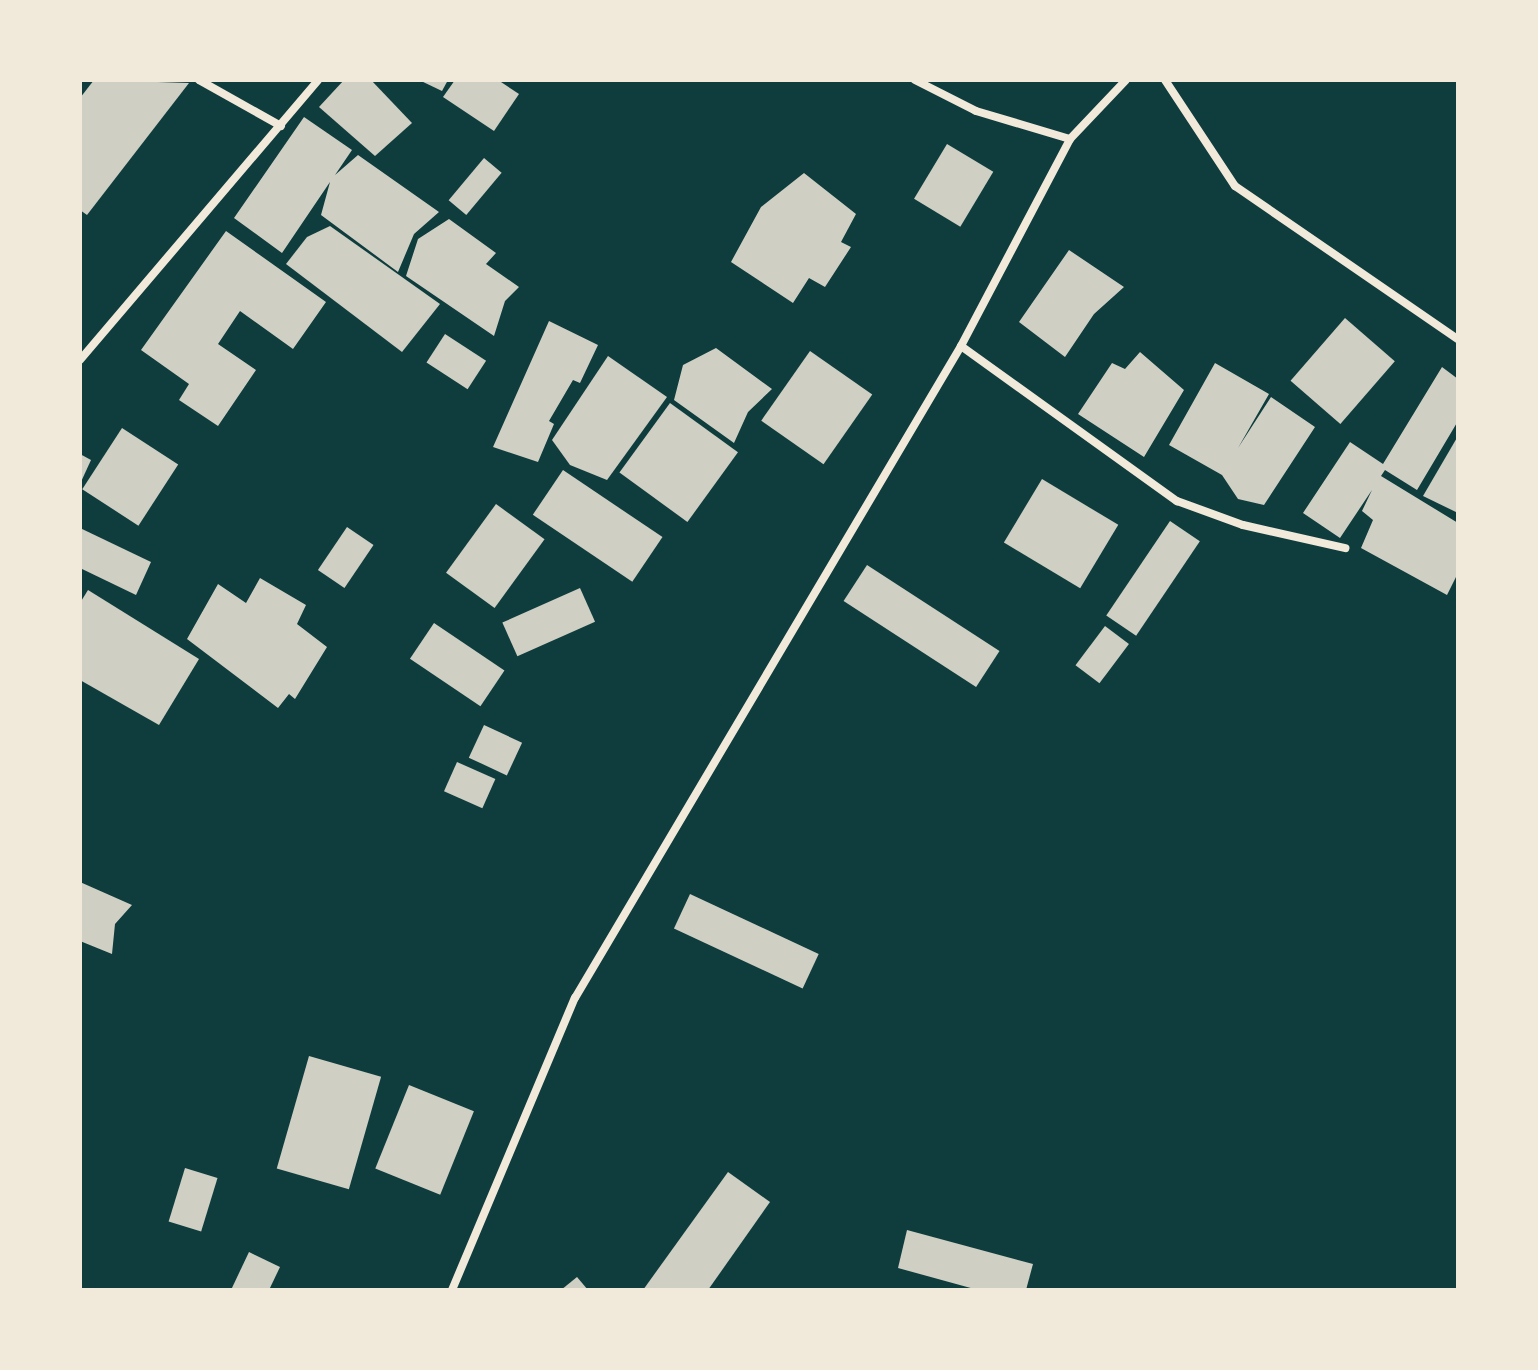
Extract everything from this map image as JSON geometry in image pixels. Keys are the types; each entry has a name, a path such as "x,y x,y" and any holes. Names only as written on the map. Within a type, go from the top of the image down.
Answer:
{"street":[{"path":"199,80 281,126"},
{"path":"80,360 318,80"},
{"path":"915,80 976,111 1070,139"},
{"path":"452,1290 575,998 961,346 1070,139 1126,80"},
{"path":"1165,80 1235,186 1458,339"},
{"path":"961,346 1177,501 1243,525 1345,548"}],"building":[{"path":"94,80 189,83 87,215 80,210 80,98"},
{"path":"344,80 371,80 412,123 375,156 319,107"},
{"path":"419,80 448,80 442,91"},
{"path":"455,80 498,80 519,94 494,131 443,97"},
{"path":"304,117 352,150 335,175 358,155 439,212 414,234 398,272 321,215 330,182 282,253 234,218"},
{"path":"947,144 993,172 960,227 914,199"},
{"path":"484,158 502,173 466,215 449,200"},
{"path":"804,173 856,214 841,242 851,247 825,287 809,278 793,303 731,262 761,207"},
{"path":"449,219 496,253 486,264 519,287 505,301 494,336 406,276 418,239"},
{"path":"330,226 440,304 402,352 286,264 307,237"},
{"path":"226,231 326,302 293,349 240,311 218,344 256,370 218,426 179,400 189,384 141,350"},
{"path":"1069,250 1124,287 1094,314 1065,357 1019,322"},
{"path":"1345,318 1395,361 1340,424 1291,381"},
{"path":"549,321 598,345 580,383 573,380 549,421 554,424 538,462 493,447"},
{"path":"445,334 486,361 468,389 426,363"},
{"path":"716,348 772,389 748,412 734,443 674,400 683,365"},
{"path":"810,351 872,395 824,464 761,421"},
{"path":"1140,352 1184,390 1144,457 1078,414 1112,363 1125,369"},
{"path":"608,356 667,397 607,480 570,465 552,440"},
{"path":"1215,363 1269,394 1238,448 1271,397 1315,427 1264,505 1238,499 1222,475 1169,445"},
{"path":"1442,367 1458,379 1458,421 1417,490 1385,470 1381,476 1458,523 1458,573 1447,595 1361,548 1373,520 1362,511 1372,490 1340,538 1303,513 1350,442 1383,464"},
{"path":"670,403 738,452 687,522 619,473"},
{"path":"122,428 178,464 138,526 82,489"},
{"path":"1458,436 1458,513 1423,496"},
{"path":"80,454 91,460 80,484"},
{"path":"563,470 662,537 632,582 533,515"},
{"path":"1042,479 1118,525 1080,588 1004,542"},
{"path":"496,504 545,539 495,608 446,573"},
{"path":"1170,521 1200,541 1136,636 1106,616"},
{"path":"347,527 374,545 344,588 318,570"},
{"path":"80,528 151,562 136,595 80,568"},
{"path":"867,565 1000,651 976,687 844,601"},
{"path":"260,578 306,605 297,624 327,647 295,699 289,694 278,708 187,639 218,584 246,603"},
{"path":"580,588 595,622 517,656 502,623"},
{"path":"88,590 199,659 159,725 80,680 80,603"},
{"path":"434,623 504,671 480,706 410,659"},
{"path":"1105,626 1129,644 1099,683 1076,665"},
{"path":"484,725 522,743 507,775 469,758"},
{"path":"457,762 495,779 482,808 444,791"},
{"path":"80,882 132,905 115,924 112,954 80,941"},
{"path":"690,894 819,954 803,988 674,928"},
{"path":"309,1056 381,1077 349,1189 277,1168"},
{"path":"409,1085 474,1111 440,1195 375,1168"},
{"path":"185,1168 218,1178 201,1231 169,1222"},
{"path":"728,1172 770,1202 708,1290 643,1290"},
{"path":"907,1230 1033,1264 1026,1290 978,1290 898,1268"},
{"path":"249,1252 280,1267 269,1290 231,1290"},
{"path":"577,1277 588,1290 561,1290"}]}
